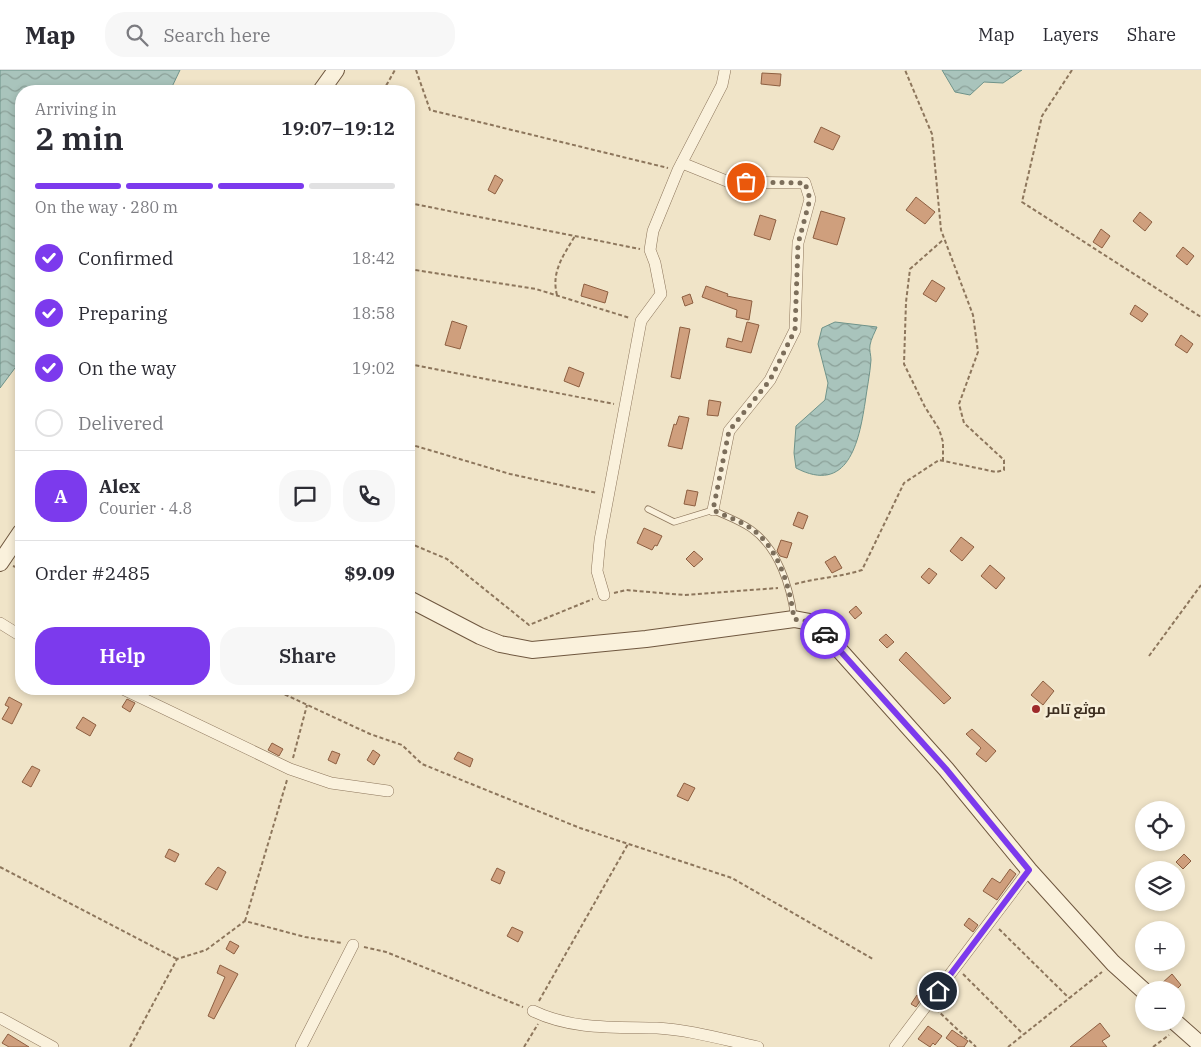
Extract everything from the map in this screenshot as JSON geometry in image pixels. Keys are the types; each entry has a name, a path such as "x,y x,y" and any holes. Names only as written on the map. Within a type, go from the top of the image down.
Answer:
{"street":[{"path":"326,85 336,70"},
{"path":"604,595 598,571 600,540 642,321 661,294 655,263 650,250 654,231 680,166 722,85 725,70"},
{"path":"680,166 729,182 805,183 810,199 798,244 795,330 770,380 729,431 713,510"},
{"path":"0,563 15,541"},
{"path":"415,602 480,636 500,644 532,650 646,639 768,620 794,619 810,622 826,635 946,769 1029,870 1113,963 1135,983"},
{"path":"0,623 15,632"},
{"path":"136,695 290,769 331,783 388,791"},
{"path":"895,1047 1029,870"},
{"path":"301,1047 353,945"},
{"path":"538,1013 578,1025 602,1028 658,1028 758,1047"},
{"path":"0,1018 48,1046"},
{"path":"1185,1031 1201,1045"}],"lane":[{"path":"648,509 674,522 713,510 751,528 769,545 788,585 794,619"}],"path":[{"path":"386,85 395,70"},
{"path":"416,70 430,110 680,166"},
{"path":"415,546 447,559 529,624 604,595 626,590 684,595 778,588 828,576 845,576 862,570 904,483 940,460 996,472 1004,470 1004,460 964,423 959,404 978,352 973,315 940,230 932,134 905,70"},
{"path":"1072,70 1042,116 1022,202 1201,317"},
{"path":"415,204 650,250"},
{"path":"557,296 554,282 559,263 575,236"},
{"path":"943,461 943,442 939,429 924,408 904,364 906,302 910,269 944,239"},
{"path":"415,271 536,289 642,321"},
{"path":"415,365 595,399 626,408"},
{"path":"415,446 510,474 609,496"},
{"path":"1149,656 1201,586"},
{"path":"286,695 370,734 402,746 422,764 580,828 732,878 873,959"},
{"path":"130,1047 177,959 206,950 245,921 307,705"},
{"path":"524,1047 538,1013 628,844"},
{"path":"0,867 177,959"},
{"path":"991,920 1069,998"},
{"path":"245,921 305,938 386,952 538,1013"},
{"path":"1008,1047 1113,963"},
{"path":"956,967 1024,1034"},
{"path":"928,1003 976,1047"},
{"path":"1154,1047 1170,1031"}],"water":[{"path":"0,70 180,70 173,85 15,85 15,368 0,388"},
{"path":"942,70 1022,70 1003,83 984,82 970,95 955,92"},
{"path":"835,322 877,327 870,345 871,360 868,381 859,433 854,448 848,460 839,470 828,475 814,475 796,468 794,453 796,426 825,400 828,383 818,344 822,328"}],"building":[{"path":"762,73 781,74 780,86 761,84"},
{"path":"821,127 840,136 833,150 814,142"},
{"path":"495,175 503,180 495,194 488,190"},
{"path":"916,197 935,212 925,224 906,210"},
{"path":"821,211 845,218 837,245 813,238"},
{"path":"1140,212 1152,222 1145,231 1133,221"},
{"path":"760,215 776,220 770,240 754,235"},
{"path":"1101,229 1110,236 1102,248 1093,242"},
{"path":"1183,247 1194,256 1187,265 1176,256"},
{"path":"932,280 945,288 936,302 923,294"},
{"path":"584,284 608,292 605,303 581,296"},
{"path":"706,286 728,294 727,296 752,301 749,320 736,317 737,310 702,297"},
{"path":"690,294 693,303 685,306 682,297"},
{"path":"1135,305 1148,314 1142,322 1130,314"},
{"path":"452,321 467,326 460,349 445,345"},
{"path":"747,322 759,325 751,353 726,347 728,338 742,342"},
{"path":"680,327 690,329 680,379 671,377"},
{"path":"1181,335 1193,344 1187,353 1175,345"},
{"path":"569,367 584,373 579,387 564,381"},
{"path":"709,400 721,402 718,416 707,415"},
{"path":"679,416 689,418 682,449 668,446 674,424 676,425"},
{"path":"687,490 698,492 695,506 684,504"},
{"path":"798,512 808,516 803,529 793,525"},
{"path":"644,528 662,536 657,546 655,545 652,550 637,543"},
{"path":"961,537 974,547 962,561 950,551"},
{"path":"781,540 792,543 787,558 780,556 777,551"},
{"path":"694,551 703,559 694,567 686,559"},
{"path":"835,556 842,568 832,573 825,562"},
{"path":"990,565 1005,578 996,589 981,576"},
{"path":"929,568 937,574 929,584 921,577"},
{"path":"856,606 862,613 855,619 849,612"},
{"path":"886,634 894,642 887,648 879,640"},
{"path":"906,652 951,698 944,704 899,660"},
{"path":"1043,681 1054,691 1043,705 1031,695"},
{"path":"9,697 22,704 12,724 2,719 9,707 5,705"},
{"path":"127,699 135,703 130,712 122,707"},
{"path":"83,717 96,725 90,736 76,728"},
{"path":"972,729 996,751 986,762 976,754 981,748 966,734"},
{"path":"272,743 283,749 279,756 268,750"},
{"path":"373,750 380,755 374,765 367,760"},
{"path":"332,751 340,754 336,764 328,760"},
{"path":"458,752 473,759 470,767 454,759"},
{"path":"32,766 40,770 31,787 22,782"},
{"path":"684,783 695,788 688,801 677,796"},
{"path":"169,849 179,854 175,862 165,857"},
{"path":"1184,854 1191,861 1185,867 1185,861 1177,861"},
{"path":"218,867 226,872 217,890 205,884"},
{"path":"497,868 505,872 500,884 491,880"},
{"path":"1010,869 1016,874 997,900 983,891 992,878 1000,883"},
{"path":"969,918 978,925 973,932 964,925"},
{"path":"512,927 523,932 518,942 507,936"},
{"path":"230,941 239,946 234,954 226,949"},
{"path":"220,965 238,974 214,1019 208,1016 225,977 217,973"},
{"path":"1172,974 1178,981 1164,981"},
{"path":"917,995 922,998 916,1007 911,1004"},
{"path":"1100,1023 1110,1036 1102,1041 1107,1047 1070,1047"},
{"path":"928,1026 942,1036 935,1045 933,1043 930,1047 918,1039"},
{"path":"952,1030 968,1041 964,1047 958,1047 946,1038"},
{"path":"8,1034 29,1047 9,1047 2,1043"}],"way so far":[{"path":"746,182 805,183 810,199 798,244 795,330 770,380 729,431 713,510 751,528 769,545 788,585 794,619 810,622 825,634"}],"place":[{"name":"موثع تامر","path":"1036,709"}],"route":[{"path":"825,634 873,690 946,769 1029,870 938,991"}]}
